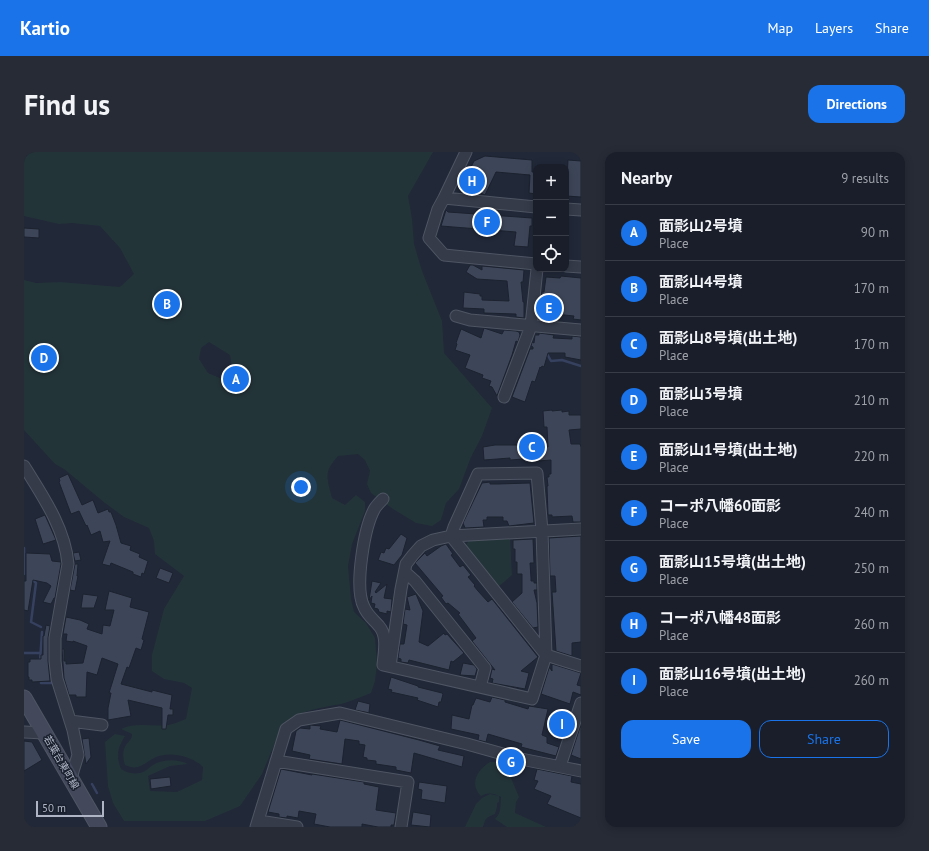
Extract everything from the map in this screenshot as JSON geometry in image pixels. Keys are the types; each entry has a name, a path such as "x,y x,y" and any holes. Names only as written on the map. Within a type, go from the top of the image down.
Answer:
{"main road":[{"name":"若葉台東町線","path":"24,698 99,827"}],"street":[{"path":"466,152 438,209 429,238 444,255 533,264"},
{"path":"444,198 533,207"},
{"path":"569,209 581,210"},
{"path":"569,266 581,267"},
{"path":"504,397 532,326 537,272"},
{"path":"456,316 470,320 581,330"},
{"path":"24,466 29,484 46,503 58,527 67,553 68,564 55,638 55,661 57,679 78,755 71,778"},
{"path":"383,499 375,508 362,552 360,593 363,607 384,632 383,665 532,699 546,655 542,531 537,473 478,474 454,527 452,536"},
{"path":"390,666 406,564 421,546 433,540 452,536 581,529"},
{"path":"452,536 546,655 581,666"},
{"path":"405,572 415,581 485,668 480,687"},
{"path":"560,766 581,703"},
{"path":"297,827 258,824 286,729 299,720 340,713 522,759 581,771"},
{"path":"70,722 102,725"},
{"path":"24,732 44,733"},
{"path":"276,761 408,782 401,827"}],"shaded area":[{"path":"24,152 433,152 408,196 414,244 422,271 442,321 444,353 492,408 482,436 471,457 459,489 446,503 441,520 432,526 416,523 371,493 367,484 370,471 365,460 358,454 338,456 333,462 328,471 328,480 332,498 345,505 356,495 365,502 365,511 352,544 348,566 351,599 354,612 366,623 375,638 377,664 375,681 371,693 345,703 312,710 289,720 282,726 262,774 240,806 205,821 124,821 113,803 108,786 105,742 115,734 125,736 120,745 118,760 121,769 126,772 140,773 157,763 170,760 188,764 170,766 148,776 150,791 177,792 202,780 203,767 187,757 168,754 162,755 138,767 130,767 125,765 123,758 123,752 127,743 131,739 132,734 121,729 138,725 168,725 186,719 192,688 184,683 164,679 152,671 152,655 164,609 184,576 155,554 154,541 149,528 124,517 64,469 55,464 24,430 24,280 36,283 60,282 120,287 134,274 120,248 100,226 72,223 59,224 24,216","holes":["209,342 230,355 232,367 222,379 208,373 199,359 201,348"]},
{"path":"510,537 512,575 497,588 466,549 466,545 469,540"},
{"path":"490,762 495,762 515,771 511,778 519,797 516,802 515,813 546,827 507,827 495,819 500,811 501,797 491,794 481,796 477,791 475,782 481,769"},
{"path":"490,794 499,796 499,802 497,803 495,814 486,819 483,827 465,827 476,804 482,798"}],"building":[{"path":"485,156 532,160 533,194 529,193 530,175 496,172 485,195 476,191 474,194 470,194 460,189 474,161"},
{"path":"568,160 581,161 581,197 569,196 569,164"},
{"path":"446,210 448,212 532,218 528,247 514,246 516,232 441,226"},
{"path":"24,228 39,229 39,238 24,237"},
{"path":"470,265 482,270 482,266 524,270 523,282 521,282 524,302 524,318 516,317 516,314 484,313 484,309 463,308 464,292 480,294 480,296 482,296 482,300 509,301 507,281 477,279 466,272"},
{"path":"561,276 581,278 581,320 573,319 574,316 555,314 555,321 540,319 542,292 544,292 546,277 560,278"},
{"path":"484,328 502,334 504,330 516,331 519,332 520,335 518,342 516,341 497,396 492,387 489,386 491,381 482,378 483,375 465,368 470,355 455,350 461,329 481,338"},
{"path":"539,333 554,335 553,338 572,339 572,336 581,337 581,360 565,357 565,353 548,353 544,367 540,367 535,382 532,381 525,402 512,397 530,349 533,349 531,346 532,342 534,343 535,335 539,335"},
{"path":"562,410 562,412 569,411 569,415 581,415 581,429 569,430 571,444 580,444 581,447 581,522 573,522 572,516 552,517 552,515 548,515 547,477 551,474 551,460 525,462 523,459 510,460 510,458 484,460 483,447 495,445 521,445 521,449 548,447 547,427 544,427 543,411"},
{"path":"68,474 82,505 93,500 98,513 108,509 109,512 111,512 116,525 121,543 131,546 130,550 140,554 139,557 148,561 144,574 142,573 141,577 111,563 110,566 102,564 110,541 103,542 100,531 91,535 79,511 71,514 59,482 59,478"},
{"path":"490,482 490,484 530,483 534,523 509,526 507,521 503,521 503,517 487,517 487,520 483,520 484,527 465,528 463,523 482,483"},
{"path":"45,515 56,540 43,544 35,519"},
{"path":"401,534 407,538 402,555 394,565 378,560 381,552 384,553 386,548 389,549"},
{"path":"581,536 581,642 572,643 572,656 556,651 552,592 556,592 555,576 550,576 549,538"},
{"path":"533,539 534,563 530,563 531,581 537,583 537,590 534,590 537,603 538,627 533,628 512,602 522,593 522,574 517,574 517,562 515,562 513,540"},
{"path":"446,544 453,554 451,555 460,567 463,565 471,575 468,577 478,591 488,602 492,599 538,657 521,671 529,673 525,689 492,683 493,679 490,678 492,669 495,670 472,641 476,638 458,614 460,613 448,603 446,604 441,597 443,596 415,563 425,553 427,556"},
{"path":"79,552 81,560 75,561 73,553"},
{"path":"26,553 50,554 52,561 61,562 55,598 51,604 43,602 51,586 47,583 33,580 28,611 24,610"},
{"path":"75,564 78,564 78,576 75,591 70,590"},
{"path":"160,568 173,573 169,583 156,578"},
{"path":"372,581 381,583 375,592 376,593 387,584 384,598 392,599 391,612 387,611 387,614 379,612 378,609 374,608 375,604 371,603 372,596 369,600"},
{"path":"109,591 132,598 130,607 149,612 142,639 144,640 141,650 136,648 129,668 127,667 121,684 152,692 152,690 172,695 170,709 173,709 173,715 168,715 166,729 162,729 162,708 128,700 131,716 108,720 108,708 111,693 109,693 118,664 102,658 97,675 87,672 86,697 69,695 64,678 62,649 64,649 64,661 66,661 66,664 83,663 87,646 73,641 66,641 67,634 63,634 66,617 80,620 89,624 87,629 102,634 103,625 110,626 114,610 105,610"},
{"path":"83,594 98,596 94,608 81,608"},
{"path":"416,594 423,611 419,642 428,646 444,633 445,635 447,634 464,653 453,662 451,661 449,670 409,660 408,663 401,662 401,659 398,658 400,644 404,644 407,625 403,624 405,609 410,610 407,597"},
{"path":"46,625 50,626 48,638 48,661 50,681 32,682 32,680 29,680 28,677 28,662 30,662 30,659 41,659 41,655 43,655 43,636"},
{"path":"463,663 474,665 477,669 475,676 460,675"},
{"path":"552,664 581,673 577,685 581,686 581,695 573,692 570,704 541,694 549,668 552,671"},
{"path":"391,677 418,687 442,693 441,702 439,702 438,707 417,700 418,698 391,692 392,690 388,689"},
{"path":"492,697 505,700 505,702 528,709 529,706 548,709 542,735 547,737 547,743 559,747 556,756 521,747 522,744 488,734 486,742 478,740 479,735 451,729 452,715 469,719 472,705 476,698 490,702"},
{"path":"358,701 370,704 370,713 355,710"},
{"path":"340,720 440,746 438,750 464,756 462,767 414,753 411,773 396,770 396,767 376,764 376,761 367,760 367,758 363,757 365,745 359,744 359,741 345,739 342,764 309,759 310,755 292,751 296,731 300,728 310,729 310,725 321,726 320,729 337,732"},
{"path":"581,727 581,759 571,755"},
{"path":"89,738 91,757 86,764 82,739"},
{"path":"24,741 32,742 42,760 24,771"},
{"path":"281,769 364,782 364,784 379,787 376,810 396,813 394,825 391,825 391,827 378,827 362,824 362,827 330,827 314,824 316,814 299,811 298,818 287,816 287,818 279,817 279,814 268,812"},
{"path":"537,769 572,776 571,782 581,784 581,818 547,804 551,796 534,789 538,781 534,780"},
{"path":"170,777 171,786 151,789 150,779"},
{"path":"419,782 447,786 445,803 421,799 422,790 418,789"},
{"path":"413,812 431,815 430,827 411,825"}],"waterway":[{"path":"546,352 551,361 562,360 581,366"},
{"path":"24,548 24,574"},
{"path":"32,579 36,583 31,622 41,627"},
{"path":"40,661 42,632"},
{"path":"24,653 40,653"},
{"path":"41,678 41,683 52,683"},
{"path":"92,784 97,793"}],"place":[{"name":"コーポ八幡48面影","path":"472,181"},
{"name":"コーポ八幡60面影","path":"487,222"},
{"name":"面影山4号墳","path":"167,304"},
{"name":"面影山1号墳(出土地)","path":"549,308"},
{"name":"面影山3号墳","path":"44,358"},
{"name":"面影山2号墳","path":"236,379"},
{"name":"面影山8号墳(出土地)","path":"532,447"},
{"name":"面影山16号墳(出土地)","path":"562,724"},
{"name":"面影山15号墳(出土地)","path":"511,762"}]}
